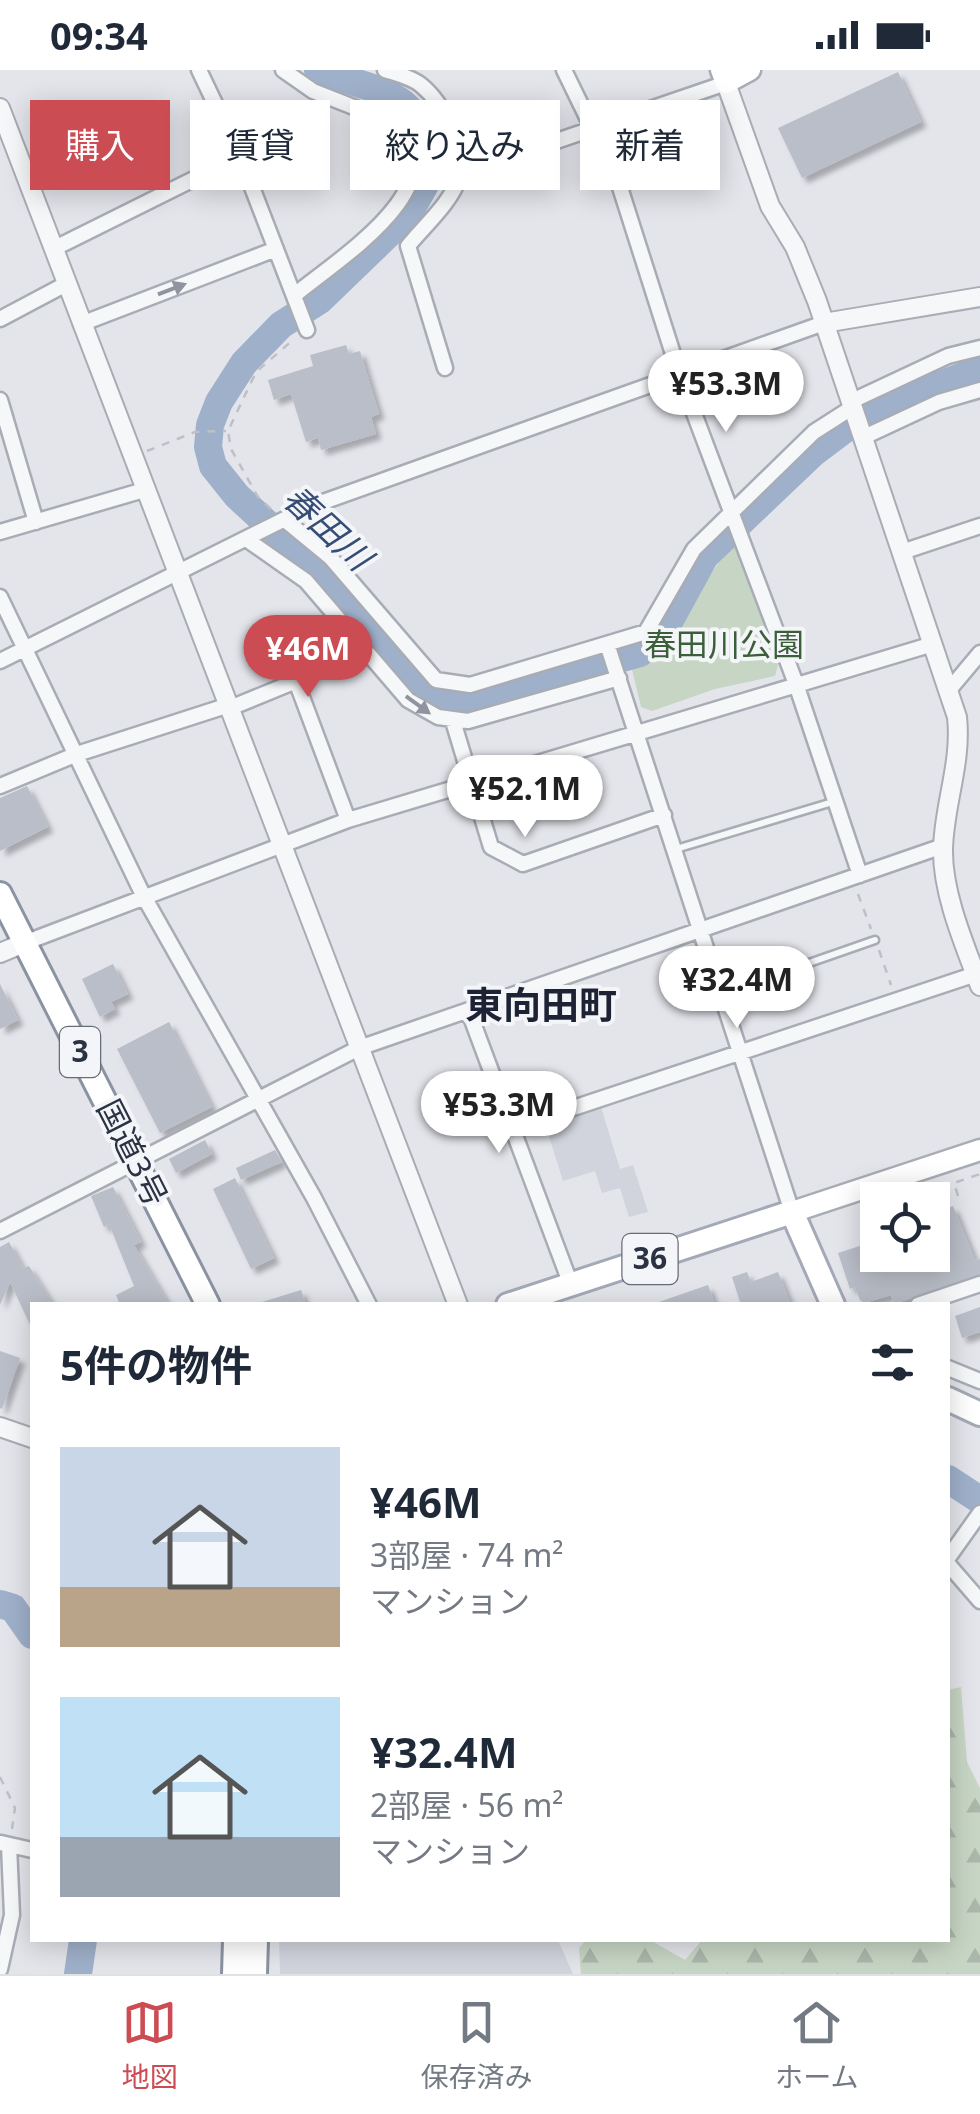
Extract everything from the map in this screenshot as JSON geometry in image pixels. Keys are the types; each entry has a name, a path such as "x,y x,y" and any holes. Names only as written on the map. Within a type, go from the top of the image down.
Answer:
{"main road":[{"path":"724,76 750,70"},
{"name":"国道3号","path":"0,894 206,1302"},
{"path":"832,1302 792,1212 980,1150"},
{"name":"36","path":"517,1302 792,1212"},
{"path":"950,1399 980,1414"},
{"path":"234,1974 235,1942"},
{"path":"255,1974 260,1942"},
{"path":"260,1942 267,1974"}],"street":[{"path":"199,70 213,100"},
{"path":"284,70 314,91 350,105"},
{"path":"385,70 412,79 434,100"},
{"path":"564,70 580,101"},
{"path":"512,1128 978,980 946,876 943,846 960,740 949,690 824,323 795,247 770,206 724,76 664,100"},
{"path":"0,108 457,1302"},
{"path":"53,249 190,181"},
{"path":"253,190 306,326"},
{"path":"296,297 378,227 407,190"},
{"path":"445,368 408,246 448,190"},
{"path":"621,190 680,376 796,684 860,875"},
{"path":"81,324 276,249"},
{"path":"0,318 66,284"},
{"path":"0,661 283,520 824,323 980,297"},
{"path":"283,520 330,558 436,680 445,685 470,685 608,649 637,637 654,624 683,563 814,432 853,406 948,356 980,348"},
{"path":"863,435 939,402 980,390"},
{"path":"0,400 36,522"},
{"path":"0,532 144,490"},
{"path":"902,552 980,526"},
{"path":"253,538 306,580 408,700 424,712 453,721 468,721 618,675"},
{"path":"0,596 143,895 259,1100 366,1302"},
{"path":"0,786 77,754 296,681 357,639"},
{"path":"0,952 348,820 934,644"},
{"path":"608,649 792,1212"},
{"path":"949,690 980,653"},
{"path":"296,681 348,820"},
{"path":"453,721 491,847 523,864 664,816"},
{"path":"0,1231 359,1048 943,846"},
{"path":"469,1012 571,1285"},
{"path":"927,1302 980,1284"},
{"path":"950,1369 980,1380"},
{"path":"0,1427 30,1437"},
{"path":"950,1558 980,1513"},
{"path":"950,1564 980,1601"},
{"path":"0,1969 12,1915 8,1845"}],"lane":[{"path":"675,849 836,801"},
{"path":"722,993 875,940"}],"path":[{"path":"283,520 258,497 225,431 256,372 306,326"},
{"path":"132,457 195,432 225,431"},
{"path":"958,1196 954,1183 978,1175"},
{"path":"0,1777 15,1808 8,1845"}],"shaded area":[{"path":"601,1107 620,1169 633,1165 648,1212 629,1217 620,1188 602,1193 595,1171 563,1181 545,1124"},
{"path":"279,1942 559,1942 573,1974 280,1974"}],"green space":[{"name":"春田川公園","path":"735,545 778,665 775,676 715,689 652,711 641,707 631,665 667,642 708,578"},
{"path":"961,1687 967,1762 980,1788 980,1974 581,1974 579,1948 584,1942 654,1942 685,1960 700,1942 950,1942 950,1690"}],"building":[{"path":"898,72 921,122 802,178 778,128"},
{"path":"346,345 349,354 360,351 379,414 371,417 376,434 321,450 318,438 306,442 291,394 274,400 268,380 313,366 310,355"},
{"path":"27,786 48,827 0,851 0,798"},
{"path":"113,964 128,994 111,1002 115,1009 100,1017 82,979"},
{"path":"0,984 18,1020 0,1029"},
{"path":"169,1022 212,1107 160,1133 117,1049"},
{"path":"205,1140 212,1154 176,1173 169,1159"},
{"path":"275,1150 282,1162 241,1180 236,1168"},
{"path":"235,1178 274,1258 251,1269 213,1189"},
{"path":"113,1187 141,1242 134,1245 167,1302 119,1302 116,1295 134,1286 109,1224 104,1227 91,1196"},
{"path":"953,1206 975,1260 980,1259 980,1274 900,1302 893,1302 891,1295 863,1302 855,1287 850,1289 838,1253 860,1246 860,1272 950,1272"},
{"path":"9,1242 23,1268 29,1266 51,1301 30,1302 30,1325 10,1282 0,1305 0,1247"},
{"path":"747,1272 751,1282 778,1272 790,1302 740,1302 732,1277"},
{"path":"708,1285 714,1302 659,1302"},
{"path":"301,1290 305,1302 262,1302"},
{"path":"980,1307 980,1332 962,1338 955,1316"},
{"path":"0,1351 20,1358 2,1409 0,1408"}],"waterway":[{"name":"春田川","path":"318,70 379,90 406,105 439,160 408,215 320,300 281,325 244,363 219,402 210,425 208,447 213,466 237,496 350,600 430,696 464,703 640,653 665,629 705,556 813,453 869,411 980,370"},
{"path":"950,1480 980,1500"},
{"path":"0,1604 13,1608 30,1632"},
{"path":"78,1974 83,1942"}],"district":[{"name":"東向田町","path":"541,1006"}]}
